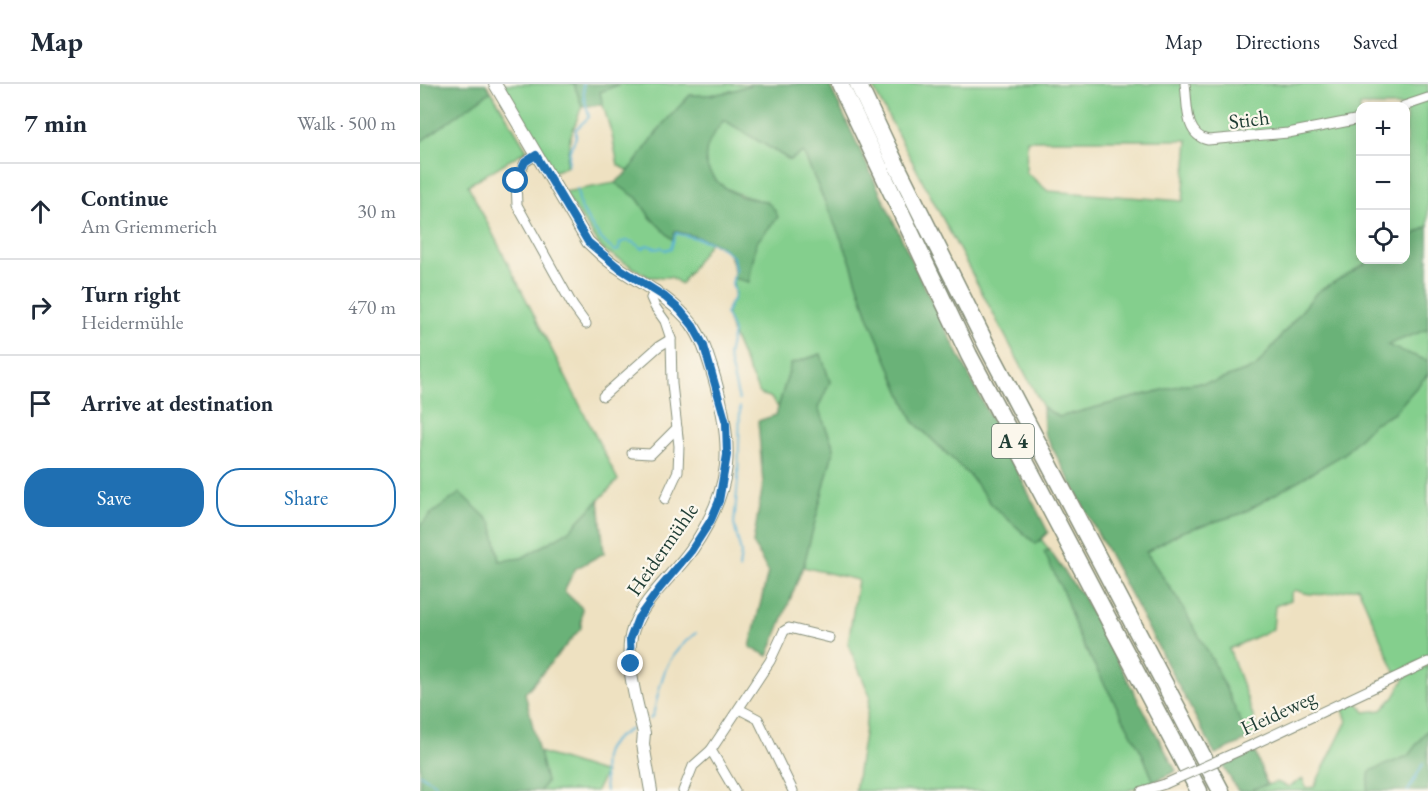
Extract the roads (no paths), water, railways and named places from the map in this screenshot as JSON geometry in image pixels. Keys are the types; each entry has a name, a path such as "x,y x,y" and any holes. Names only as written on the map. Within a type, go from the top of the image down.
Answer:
{"highway":[{"name":"A 4","path":"840,84 974,366 1199,791"},
{"name":"A 4","path":"858,84 987,346 1221,791"}],"street":[{"name":"Heidermühle","path":"495,84 588,242 619,268 656,290 680,310 693,326 704,346 726,423 727,455 719,501 711,520 691,551 644,608 633,630 630,650 651,791"},
{"name":"Stich","path":"1185,84 1192,131 1199,138 1208,140 1218,141 1288,133 1356,120"},
{"path":"1410,104 1428,98"},
{"path":"536,155 525,162 516,181 517,205 573,306 586,324"},
{"path":"656,290 651,298 665,321 671,339 672,384 680,446 678,471 665,499"},
{"path":"603,396 658,347 671,339"},
{"path":"632,453 651,454 678,428"},
{"path":"683,791 693,766 711,750 739,709 770,661 784,631 789,628 830,638"},
{"name":"Heideweg","path":"1142,791 1166,784 1428,662"},
{"path":"739,709 758,719 793,791"},
{"path":"711,750 735,791"}],"waterway":[{"path":"568,166 576,129 589,117 583,84"},
{"path":"577,189 580,206 587,220 600,238 615,251 619,250 620,243 626,241 635,243 642,249 647,245 658,249 661,247 665,250 671,248 676,233 713,244 733,257 735,270 732,284 735,292 726,314 733,332 728,356 739,400"},
{"path":"739,569 741,553 734,524 740,407"},
{"path":"650,719 670,660 676,651 696,633"},
{"path":"606,791 603,762 605,754 620,735 631,729"},
{"path":"1408,791 1423,764"},
{"path":"420,774 434,783 440,791"}]}
